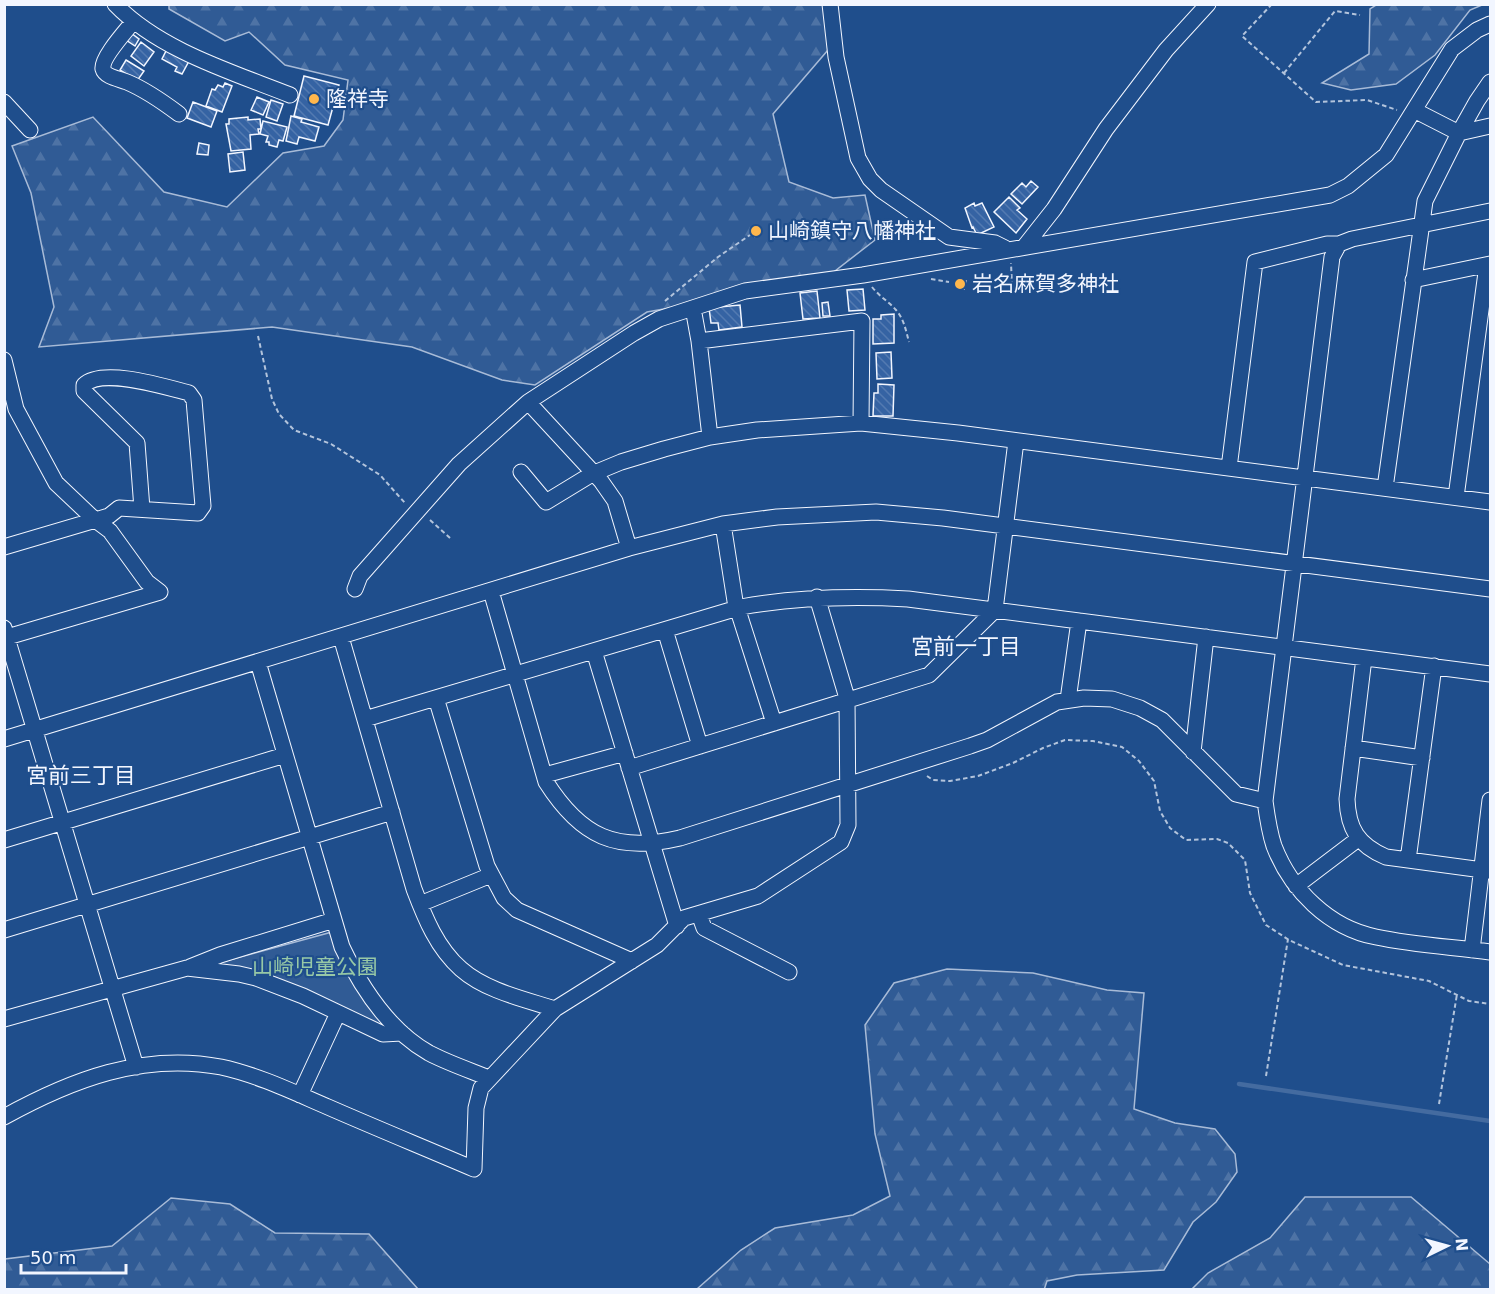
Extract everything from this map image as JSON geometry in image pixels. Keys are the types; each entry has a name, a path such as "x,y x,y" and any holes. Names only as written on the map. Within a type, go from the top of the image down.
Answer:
{"street":[{"path":"115,4 133,22 183,51 290,95"},
{"path":"830,4 836,57 858,158 870,179 949,237 1014,248"},
{"path":"1014,248 1054,209 1106,129 1166,50 1208,4"},
{"path":"133,22 104,60 103,69 106,74 129,83 160,100 179,114"},
{"path":"355,589 360,576 459,464 528,402 658,319 745,291 863,275 1330,195 1348,186 1386,155 1452,50 1477,30 1491,24"},
{"path":"1385,488 1425,201 1480,95 1491,82"},
{"path":"4,102 30,130"},
{"path":"1413,113 1459,133 1491,126"},
{"path":"1228,468 1255,262 1327,244 1339,244 1352,239 1491,211"},
{"path":"1339,244 1332,257 1265,801 1269,826 1274,845 1296,886 1331,918 1375,937 1491,952"},
{"path":"1413,280 1489,264 1456,497"},
{"path":"693,308 710,437"},
{"path":"699,341 862,321 861,423"},
{"path":"4,360 16,409 56,483 110,531 147,582 160,592 5,635 36,730 136,1067"},
{"path":"4,547 109,516 119,508 198,513 203,506 194,400 189,393 124,377 88,380 84,385 84,392 137,443 142,509"},
{"path":"528,402 592,474 601,481 615,501 629,548"},
{"path":"521,472 546,502 592,474 664,449 710,437 757,430 861,423 886,424 1491,502"},
{"path":"629,768 928,675 995,610 1016,441"},
{"path":"4,739 629,548 723,524 777,517 876,512 1005,526 1491,589"},
{"path":"723,524 737,608 774,723"},
{"path":"491,591 546,782 572,817 604,838 620,843 652,843 680,838 979,743 1057,702 1084,698 1112,699 1140,708 1162,720 1236,794 1265,801"},
{"path":"365,719 737,608 817,597 864,596 908,599 1491,674"},
{"path":"4,1117 40,1097 106,1072 178,1064 221,1067 265,1080 474,1169 476,1108 481,1089 555,1009 657,945 684,918 758,896 841,842 848,825 847,700 817,597"},
{"path":"1068,700 1079,621"},
{"path":"665,630 700,746"},
{"path":"341,637 427,924 442,948 461,969 503,992 555,1009"},
{"path":"1193,752 1206,637"},
{"path":"594,651 676,926"},
{"path":"1364,657 1347,799 1351,826 1358,839 1386,857 1486,870"},
{"path":"258,662 342,947 354,972 402,1034 429,1053 489,1078"},
{"path":"1408,860 1434,666"},
{"path":"436,698 491,874 504,898 517,910 632,961"},
{"path":"1353,748 1422,758"},
{"path":"545,775 625,753"},
{"path":"4,840 285,755"},
{"path":"1472,950 1486,870 1491,800"},
{"path":"4,930 392,812"},
{"path":"1296,886 1358,839"},
{"path":"420,904 491,874"},
{"path":"699,914 704,928 789,972"},
{"path":"4,1019 187,968 220,955 334,920"},
{"path":"187,968 256,978 303,996 383,1034 402,1034"},
{"path":"300,1095 338,1013"}],"path":[{"path":"1272,4 1242,36 1316,102 1367,100 1413,113"},
{"path":"1284,74 1335,11 1360,15"},
{"path":"660,304 718,257 750,235"},
{"path":"1009,293 1014,248"},
{"path":"863,275 879,296 896,310 903,321 909,342"},
{"path":"258,336 272,399 279,414 294,430 331,444 380,475 405,503 450,538"},
{"path":"912,765 933,780 950,781 978,776 1065,740 1093,741 1122,747 1139,761 1154,781 1160,811 1170,828 1186,840 1217,838 1228,843 1245,860 1250,893 1266,925 1288,939 1343,964 1429,981 1469,1001 1491,1004"},
{"path":"1266,1076 1288,939"},
{"path":"1439,1104 1457,994"}],"green space":[{"path":"169,5 825,5 834,43 773,114 789,182 833,198 865,195 875,240 822,281 647,312 535,385 502,380 412,347 272,327 39,347 54,307 31,193 12,146 93,117 164,192 227,207 283,153 324,146 343,120 348,80 285,65 249,32 225,41 169,9"},
{"path":"1376,5 1482,5 1470,10 1435,55 1396,84 1351,90 1322,83 1369,54 1370,9"},
{"path":"947,969 1033,973 1107,990 1144,993 1134,1109 1175,1123 1215,1129 1235,1154 1237,1172 1216,1202 1193,1222 1164,1270 1077,1275 1047,1281 1044,1290 697,1289 741,1250 775,1228 853,1215 890,1196 875,1134 865,1025 894,983"},
{"path":"1305,1197 1411,1197 1490,1264 1490,1289 1192,1289 1208,1273 1270,1238"},
{"path":"171,1198 230,1204 275,1233 369,1234 418,1289 5,1289 5,1259 112,1246"}],"shaded area":[{"name":"山崎児童公園","path":"332,932 358,991 385,1025 383,1029 222,968 218,963"}],"building":[{"path":"131,33 139,39 135,46 126,40"},
{"path":"141,42 154,52 144,66 131,56"},
{"path":"167,49 189,61 182,74 175,71 177,67 162,59"},
{"path":"126,60 144,71 137,81 120,70"},
{"path":"304,76 339,85 328,125 294,116"},
{"path":"225,83 232,86 222,112 206,106 212,89 215,90 218,85 223,87"},
{"path":"257,97 269,102 263,115 251,110"},
{"path":"271,100 283,104 277,121 266,117"},
{"path":"193,102 217,111 211,127 187,118"},
{"path":"291,116 302,119 301,122 319,127 315,141 299,137 297,144 286,141"},
{"path":"248,117 248,120 260,119 259,134 250,135 251,149 231,151 226,124 229,124 229,119"},
{"path":"263,121 287,127 283,141 279,140 277,147 266,142 268,136 260,134"},
{"path":"199,143 209,145 208,155 197,154"},
{"path":"243,152 245,170 230,172 228,154"},
{"path":"1031,181 1038,187 1022,204 1011,194 1022,183 1026,187"},
{"path":"1009,197 1020,208 1017,210 1027,219 1016,233 994,212"},
{"path":"974,203 975,206 982,203 994,227 977,235 965,208"},
{"path":"756,226 761,232 755,237 750,231"},
{"path":"958,279 966,281 964,289 956,287"},
{"path":"863,289 865,310 849,311 847,290"},
{"path":"817,291 820,318 803,319 800,293"},
{"path":"828,302 830,316 823,316 822,303"},
{"path":"740,305 742,327 719,330 718,323 711,323 709,308"},
{"path":"894,314 894,343 873,344 873,319 881,319 881,315"},
{"path":"891,352 892,378 877,379 876,353"},
{"path":"878,384 894,385 893,416 873,416 874,393 878,393"}],"waterway":[{"path":"1239,1084 1490,1121"}],"place":[{"name":"隆祥寺","path":"314,99"},
{"name":"山崎鎮守八幡神社","path":"756,231"},
{"name":"岩名麻賀多神社","path":"960,284"}],"district":[{"name":"宮前一丁目","path":"966,646"},
{"name":"宮前三丁目","path":"81,775"}]}
